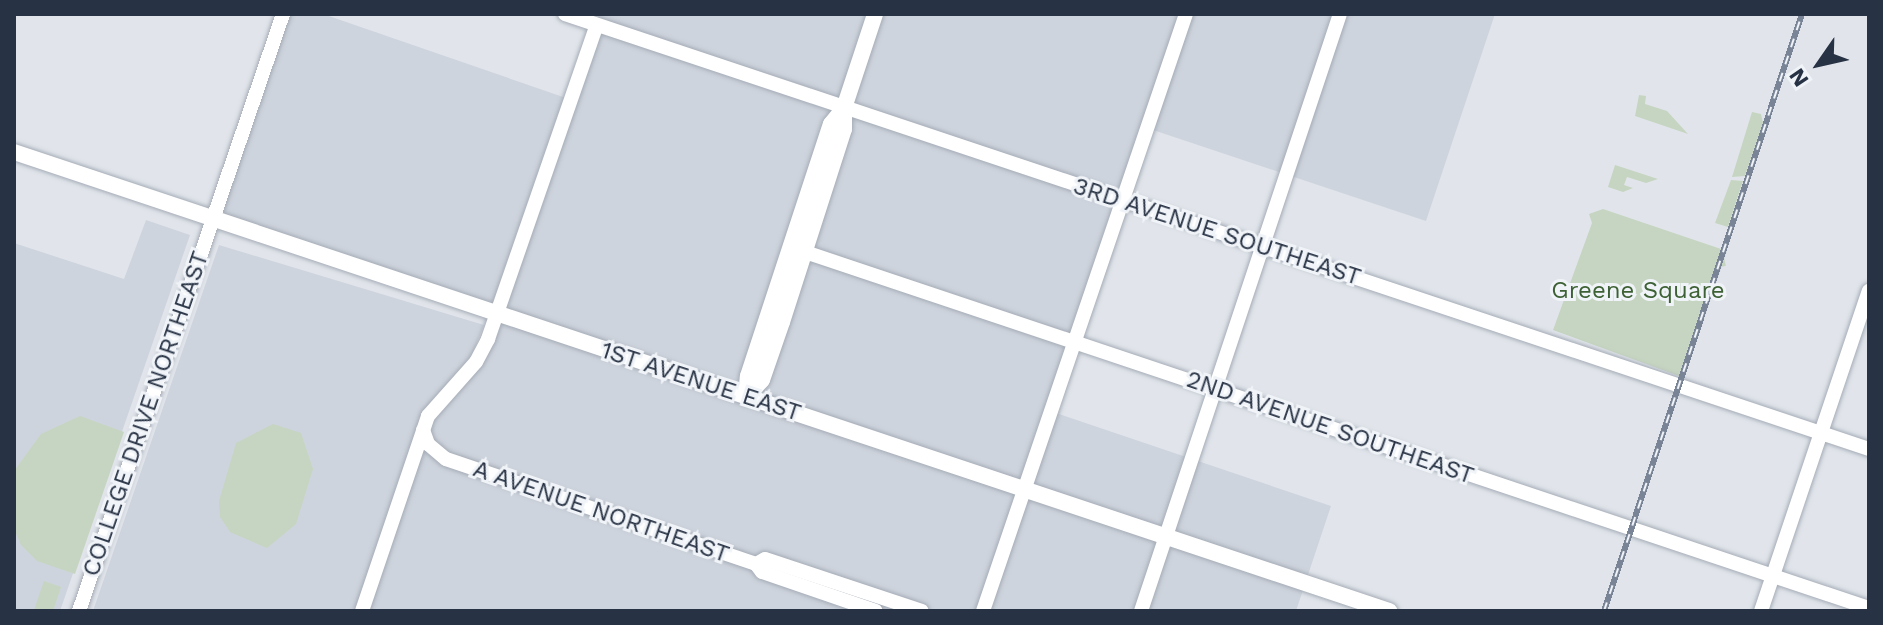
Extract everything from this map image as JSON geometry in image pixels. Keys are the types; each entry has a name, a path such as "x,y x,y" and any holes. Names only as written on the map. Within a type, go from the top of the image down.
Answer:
{"main road":[{"name":"COLLEGE DRIVE NORTHEAST","path":"79,611 283,14"},
{"name":"3RD AVENUE SOUTHEAST","path":"565,14 1869,449"},
{"path":"746,397 748,376 797,250 831,124 844,108 875,14"},
{"path":"983,611 1186,14"},
{"path":"1141,611 1340,14"},
{"path":"362,611 423,430 440,398 476,362 497,315 597,25"},
{"name":"1ST AVENUE EAST","path":"14,152 1389,611"},
{"name":"2ND AVENUE SOUTHEAST","path":"797,250 1869,608"},
{"path":"1761,611 1869,291"},
{"path":"423,430 428,444 446,459"},
{"path":"407,480 424,464 446,459"},
{"name":"A AVENUE NORTHEAST","path":"446,459 756,564 762,572 876,611"},
{"name":"A AVENUE NORTHEAST","path":"756,564 765,559 922,611"}],"shaded area":[{"path":"283,14 323,14 569,99 599,14 1495,14 1426,221 1147,128 1050,411 1331,506 1296,611 362,611 428,416 476,362 497,315 213,217"},
{"path":"146,220 190,235 60,611 14,611 14,243 124,279"},
{"path":"219,245 484,325 471,357 438,395 357,611 93,611"},
{"path":"1721,249 1727,251 1684,378 1679,376"}],"green space":[{"path":"1639,95 1646,96 1645,104 1667,111 1688,134 1635,116"},
{"path":"1752,112 1761,114 1763,123 1745,176 1732,177"},
{"path":"1615,165 1658,179 1646,183 1627,177 1624,185 1633,188 1623,192 1608,187"},
{"path":"1731,180 1743,181 1728,227 1715,223"},
{"name":"Greene Square","path":"1603,209 1721,249 1679,376 1553,330 1592,223 1589,214"},
{"path":"1724,258 1726,266 1615,293 1613,286"},
{"path":"80,416 124,432 75,574 37,561 21,545 14,529 14,471 41,434"},
{"path":"273,424 301,433 313,469 296,524 267,548 230,532 220,517 219,501 236,443"},
{"path":"44,581 61,587 53,611 34,610"}],"railway":[{"path":"1604,611 1802,14"}]}
